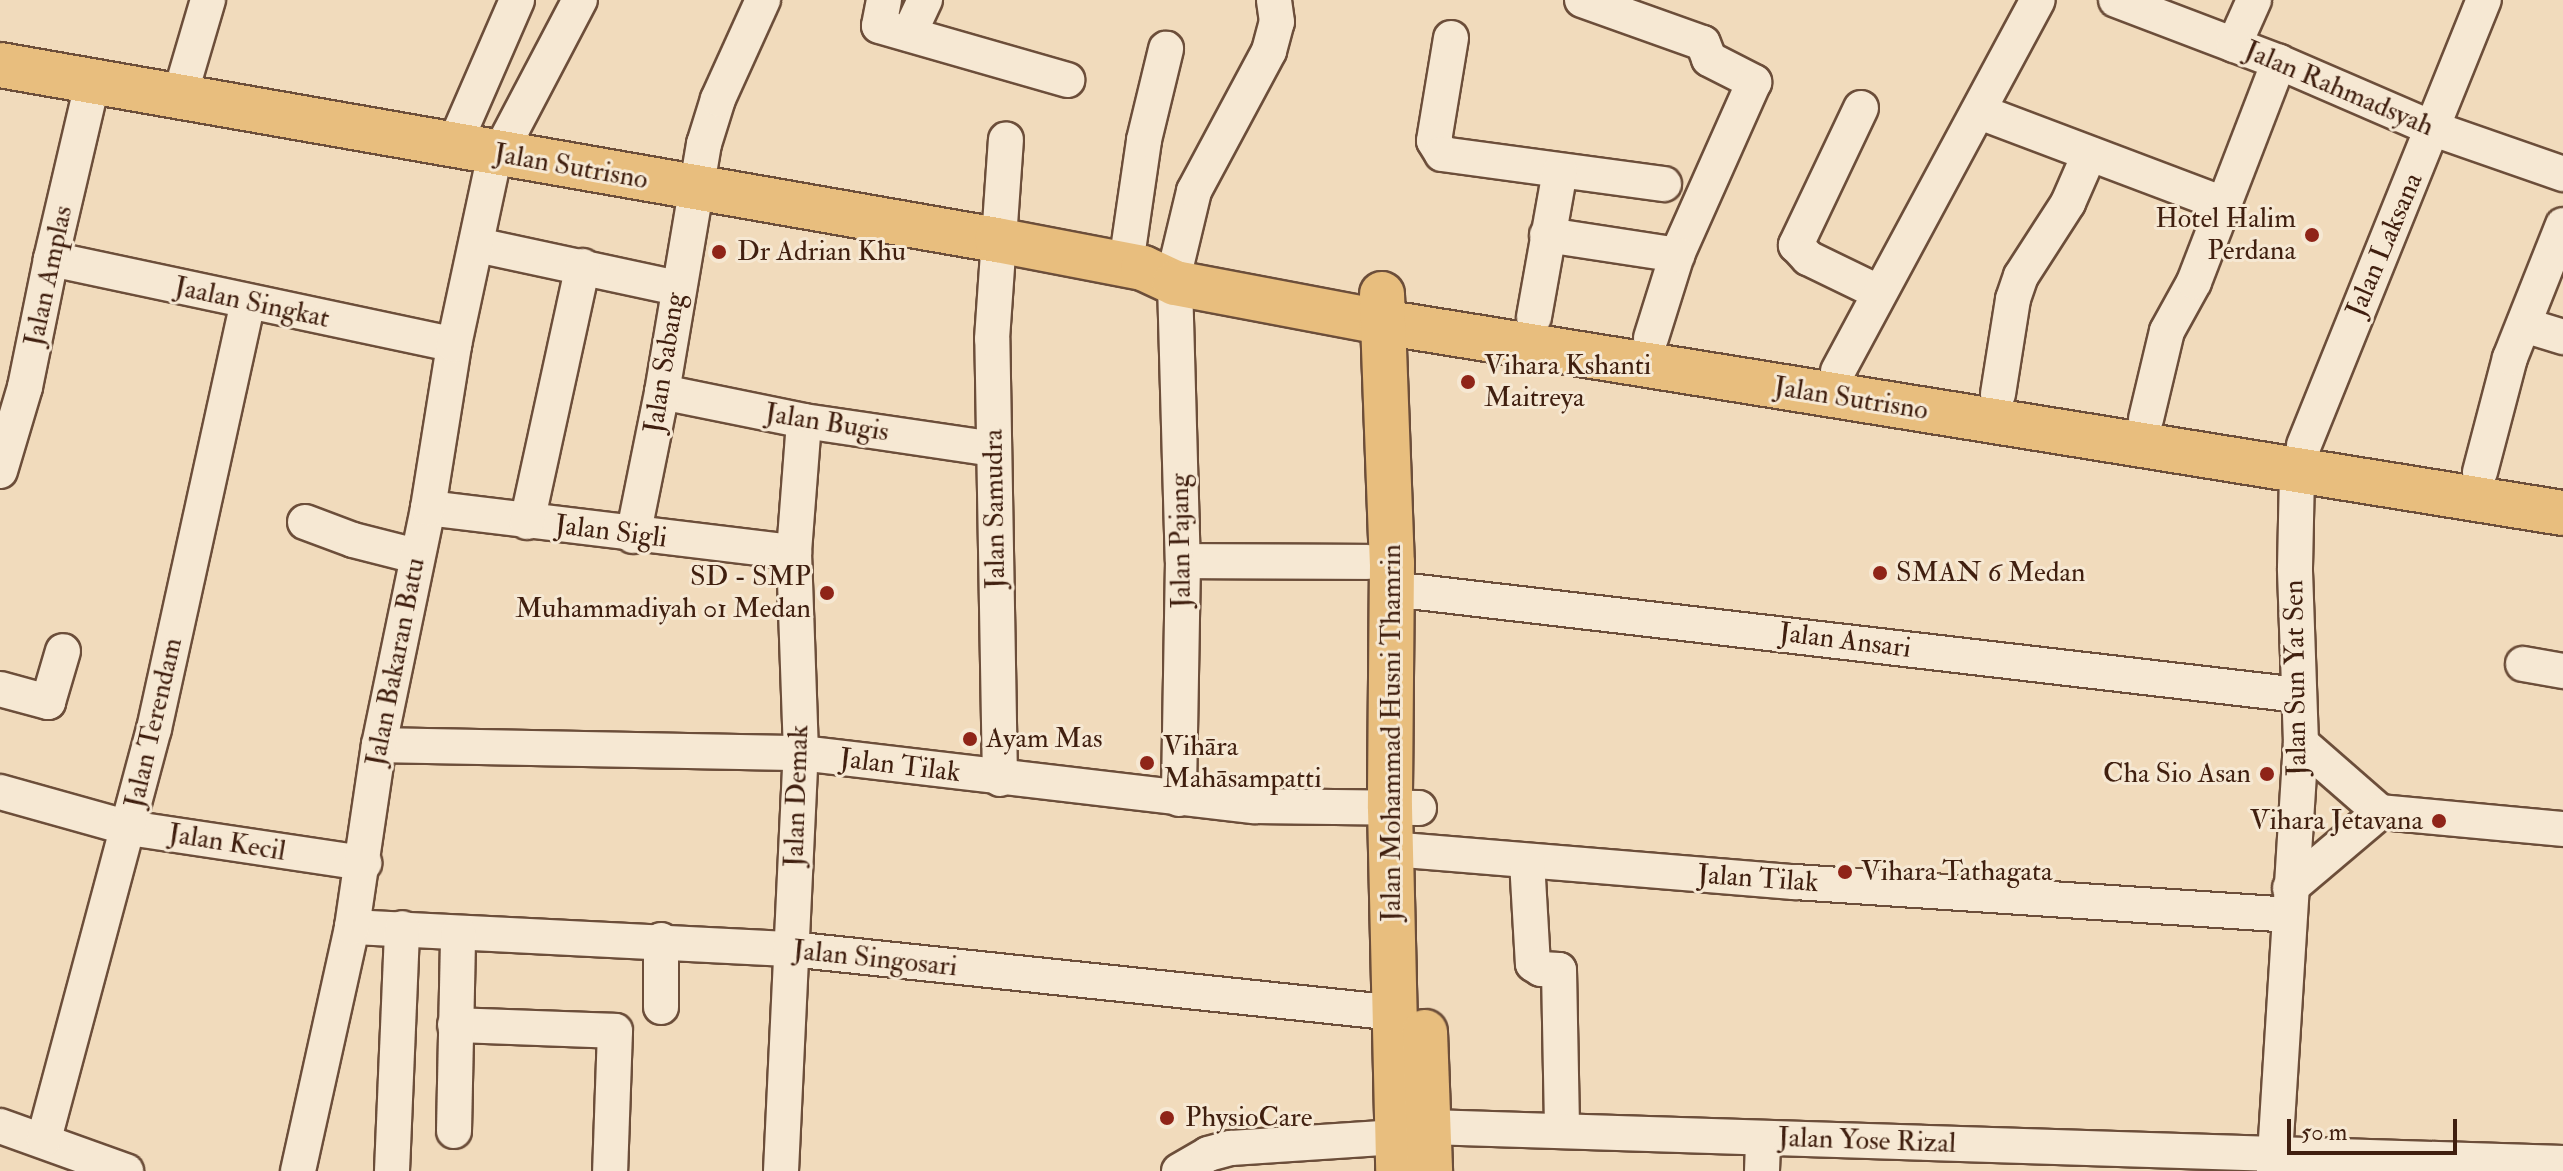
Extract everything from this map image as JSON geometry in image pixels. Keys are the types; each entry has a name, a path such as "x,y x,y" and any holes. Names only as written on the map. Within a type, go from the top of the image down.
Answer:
{"main road":[{"name":"Jalan Sutrisno","path":"0,65 1396,310 2300,458 2480,472 2563,485"},
{"name":"Jalan Sutrisno","path":"1396,310 1534,317 1838,371 2146,419 2300,458 2563,513"},
{"name":"Jalan Mohammad Husni Thamrin","path":"1396,310 1393,580 1405,829 1408,1145"},
{"name":"Jalan Mohammad Husni Thamrin","path":"1405,829 1396,1013 1408,1145 1430,1171"}],"street":[{"path":"180,95 208,0"},
{"path":"483,151 517,0"},
{"path":"483,151 574,11 527,0"},
{"path":"884,0 879,26 1067,80"},
{"path":"909,34 925,0"},
{"path":"1155,269 1269,51 1277,22 1274,0"},
{"path":"1582,0 1641,10 1703,43 1709,59 1754,82 1677,255 1651,338"},
{"path":"1838,371 2038,0"},
{"name":"Jalan Rahmadsyah","path":"2116,0 2279,62 2434,129 2563,174"},
{"path":"2234,45 2254,0"},
{"name":"Jalan Laksana","path":"2300,458 2484,0"},
{"name":"Jalan Sabang","path":"633,536 662,392 695,189 718,99 762,1"},
{"path":"1451,38 1434,141 1436,148 1455,158 1664,184"},
{"path":"1155,269 1144,140 1166,49"},
{"path":"2146,419 2167,331 2194,282 2279,62"},
{"name":"Jalan Amplas","path":"0,471 14,372 51,259 93,80"},
{"path":"1861,108 1796,245 1808,258 1878,292"},
{"path":"1980,112 2223,204"},
{"name":"Jalan Samudra","path":"1000,779 992,339 1006,139"},
{"name":"Jalan Bakaran Batu","path":"298,1171 352,927 364,863 379,745 428,508 454,345 477,245 483,151"},
{"path":"1998,394 2013,299 2021,276 2068,203 2089,155"},
{"path":"1534,317 1560,171"},
{"path":"2480,472 2497,398 2563,225"},
{"path":"1547,235 1677,255"},
{"path":"477,245 677,288"},
{"name":"Jaalan Singkat","path":"51,259 454,345"},
{"path":"527,522 583,266"},
{"name":"Jalan Pajang","path":"1155,269 1183,561 1179,799"},
{"name":"Jalan Terendam","path":"44,1139 129,828 248,303"},
{"path":"2524,325 2563,337"},
{"name":"Jalan Bugis","path":"662,392 804,421 993,449"},
{"name":"Jalan Demak","path":"781,1171 801,753 794,552 804,421"},
{"name":"Jalan Sun Yat Sen","path":"2274,1162 2301,743 2298,695 2300,458"},
{"name":"Jalan Sigli","path":"428,508 633,536 794,552"},
{"path":"305,522 353,540 416,556"},
{"name":"Jalan Ansari","path":"1183,561 1393,580 2298,695"},
{"path":"0,689 48,702 63,651"},
{"path":"2523,664 2563,671"},
{"path":"2301,743 2380,812 2563,829"},
{"name":"Jalan Tilak","path":"379,745 801,753 1000,779 1073,783 1179,799 1255,806 1405,829 1527,861 2290,901"},
{"name":"Jalan Kecil","path":"0,792 129,828 364,863"},
{"path":"2290,901 2380,812"},
{"path":"1527,861 1533,964 1541,969 1559,970 1562,1131"},
{"name":"Jalan Singosari","path":"352,927 661,940 790,949 1396,1013"},
{"path":"392,1171 402,928"},
{"path":"454,1131 458,933"},
{"path":"661,940 661,1007"},
{"path":"455,1025 615,1031 610,1171"},
{"path":"0,1126 44,1139 126,1171"},
{"name":"Jalan Yose Rizal","path":"1179,1171 1208,1154 1231,1148 1408,1145 1562,1131 1763,1154 2563,1163"}],"place":[{"name":"Hotel Halim Perdana","path":"2312,235"},
{"name":"Dr Adrian Khu","path":"719,252"},
{"name":"Vihara Kshanti Maitreya","path":"1468,382"},
{"name":"SMAN 6 Medan","path":"1880,573"},
{"name":"SD - SMP Muhammadiyah 01 Medan","path":"827,593"},
{"name":"Ayam Mas","path":"970,739"},
{"name":"Vihāra Mahāsampatti","path":"1147,763"},
{"name":"Cha Sio Asan","path":"2267,774"},
{"name":"Vihara Jetavana","path":"2439,821"},
{"name":"Vihara Tathagata","path":"1845,872"},
{"name":"PhysioCare","path":"1167,1118"}]}
